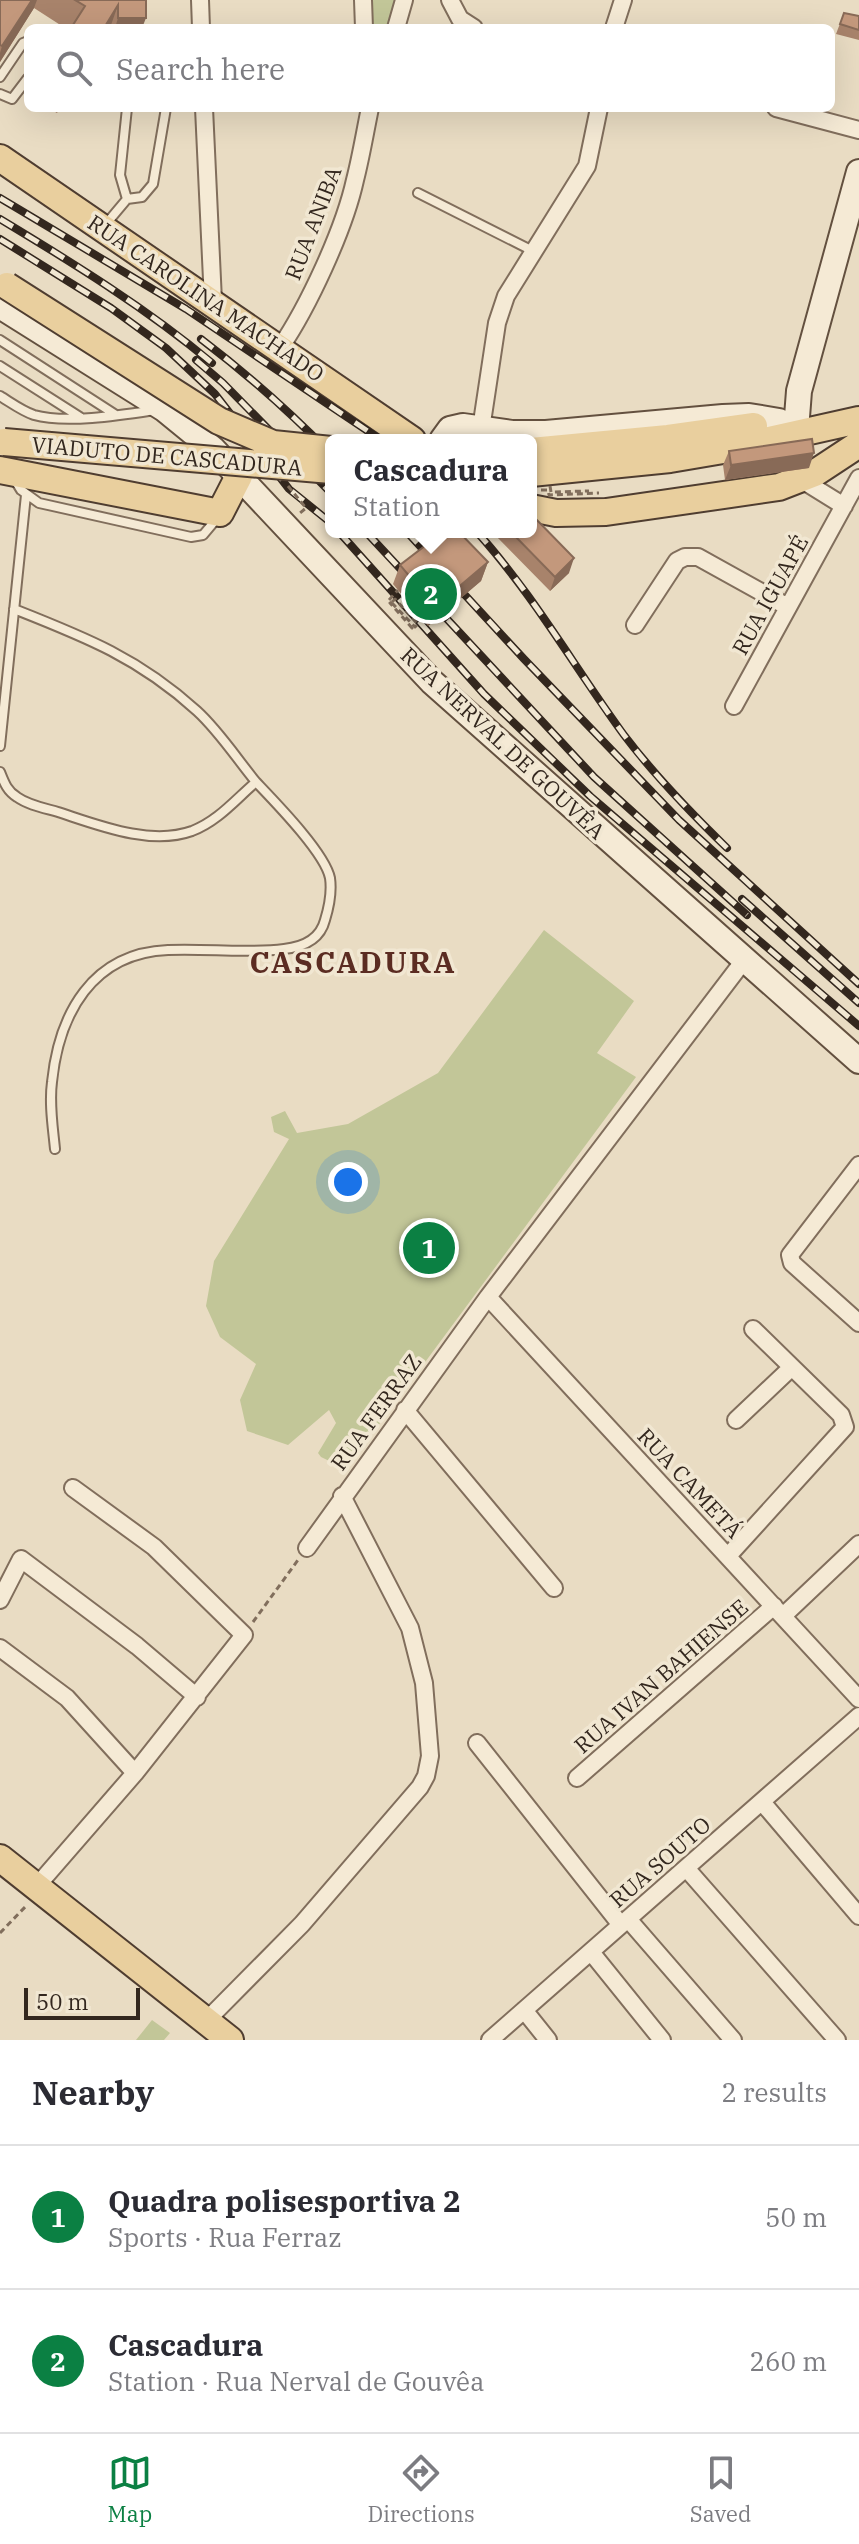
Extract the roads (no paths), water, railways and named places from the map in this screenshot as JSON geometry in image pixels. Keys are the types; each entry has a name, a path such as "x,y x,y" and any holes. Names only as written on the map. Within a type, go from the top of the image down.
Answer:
{"main road":[{"name":"RUA CAROLINA MACHADO","path":"0,158 403,434"},
{"path":"788,419 799,391 859,172"},
{"name":"RUA NERVAL DE GOUVÊA","path":"2,291 164,409 213,449 432,682 859,1061"},
{"name":"VIADUTO DE CASCADURA","path":"2,291 219,421 273,444 325,449"},
{"path":"540,479 859,402"},
{"path":"446,434 455,427 546,433 749,416 788,419"},
{"path":"537,451 729,449 859,420"},
{"name":"VIADUTO DE CASCADURA","path":"2,442 325,469"},
{"path":"537,509 556,513 606,512 779,487 802,480 859,444"},
{"path":"6,471 220,513 239,476"},
{"path":"0,1858 230,2040"}],"street":[{"path":"200,0 201,24"},
{"path":"363,0 364,24"},
{"path":"397,24 404,0"},
{"path":"450,0 460,19 468,24"},
{"path":"615,24 623,0"},
{"path":"204,112 213,301"},
{"name":"RUA ANIBA","path":"280,348 336,238 355,183 369,112"},
{"path":"481,429 497,323 506,296 587,166 598,112"},
{"path":"791,112 859,130"},
{"name":"RUA IGUAPÉ","path":"734,706 859,478"},
{"path":"802,480 844,506"},
{"path":"635,625 677,561 685,557 698,557 788,607"},
{"name":"RUA FERRAZ","path":"307,1548 488,1297 745,959"},
{"path":"859,1165 792,1250 790,1259 859,1323"},
{"name":"RUA CAMETÁ","path":"488,1297 859,1699"},
{"path":"728,1556 845,1427 841,1415 753,1329"},
{"path":"736,1420 791,1368"},
{"path":"405,1410 554,1588"},
{"path":"36,1887 135,1773 244,1635 154,1547 73,1488"},
{"path":"206,2021 302,1924 420,1787 428,1766 430,1756 424,1683 410,1628 342,1496"},
{"name":"RUA IVAN BAHIENSE","path":"577,1778 859,1544"},
{"path":"0,1600 21,1559 137,1646 197,1697"},
{"path":"0,1648 67,1698 135,1773"},
{"name":"RUA SOUTO","path":"490,2040 859,1716"},
{"path":"477,1743 624,1922 733,2040"},
{"path":"762,1802 859,1916"},
{"path":"686,1868 837,2040"},
{"path":"591,1952 662,2040"},
{"path":"524,2010 548,2040"}],"lane":[{"path":"0,77 24,43"},
{"path":"0,94 12,99 24,83"},
{"path":"127,112 120,175 127,199"},
{"path":"104,228 127,199 142,197 153,184 165,112"},
{"path":"418,193 533,251"},
{"path":"0,340 117,416"},
{"path":"0,366 80,417"},
{"path":"0,396 33,415 117,416 164,409"},
{"path":"6,471 26,495 59,509 191,537 210,530 220,513"},
{"path":"0,746 26,495"},
{"path":"14,609 102,644 154,675 199,713 326,867 330,880 330,906 324,927 304,945 283,949 144,953 127,958 97,977 71,1008 59,1038 51,1085 55,1149"},
{"path":"0,772 12,793 29,803 85,821 161,836 188,832 209,823 256,782"}],"railway":[{"path":"0,198 186,309 372,434"},
{"path":"0,219 82,269 212,363"},
{"path":"0,239 111,308 166,348 215,394 289,489 325,518"},
{"path":"201,339 268,394 325,448"},
{"path":"196,360 223,383 325,487"},
{"path":"344,538 484,694 590,796 859,1026"},
{"path":"372,538 594,777 747,915"},
{"path":"413,538 679,820 859,984"},
{"path":"482,538 535,606 636,750 727,848"},
{"path":"742,899 859,1003"}],"place":[{"name":"Cascadura","path":"431,594"},
{"name":"Quadra polisesportiva 2","path":"429,1248"}],"district":[{"name":"CASCADURA","path":"353,963"}]}
